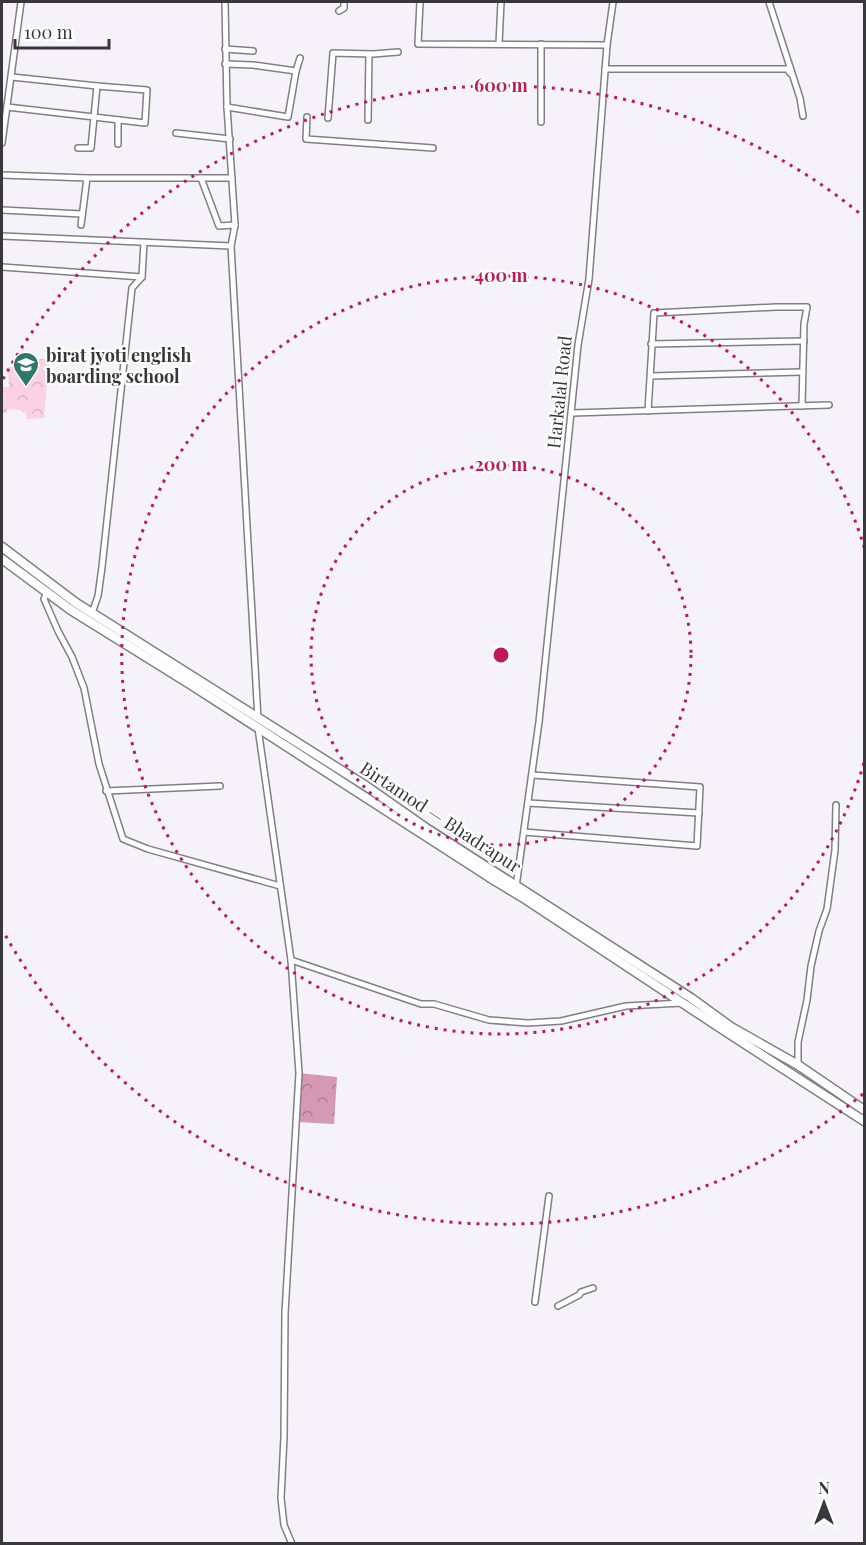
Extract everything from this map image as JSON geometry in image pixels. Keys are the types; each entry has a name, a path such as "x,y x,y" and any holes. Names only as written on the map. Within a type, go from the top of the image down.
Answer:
{"main road":[{"name":"Birtamod — Bhadrapur","path":"2,547 47,592 71,610 366,786 424,831 688,1001 864,1121"},
{"name":"Birtamod — Bhadrapur","path":"2,559 92,613 258,723"},
{"name":"Birtamod — Bhadrapur","path":"688,1001 798,1065 864,1110"}],"street":[{"path":"2,143 21,2"},
{"path":"225,2 225,64 234,225 231,246 258,723 291,960 299,1073 285,1313 281,1498 284,1525 292,1544"},
{"path":"339,11 344,8 344,2"},
{"path":"420,2 418,44 607,45"},
{"path":"499,44 501,2"},
{"name":"Harkalal Road","path":"515,889 545,676 578,345 589,279 607,45 613,2"},
{"path":"770,2 800,98 803,116"},
{"path":"541,44 541,122"},
{"path":"225,49 253,51"},
{"path":"328,118 333,53 398,52"},
{"path":"368,120 369,54"},
{"path":"227,106 288,117 300,58"},
{"path":"225,64 296,71"},
{"path":"605,69 787,69 791,74"},
{"path":"7,107 145,123 147,90 12,77"},
{"path":"78,148 91,148 97,86"},
{"path":"307,117 306,139 433,148"},
{"path":"118,120 118,144"},
{"path":"176,133 230,139"},
{"path":"2,175 87,178 232,178"},
{"path":"81,225 87,178"},
{"path":"201,178 219,226 234,225"},
{"path":"2,210 82,214"},
{"path":"2,236 231,246"},
{"path":"92,613 98,596 102,567 132,288 142,277 144,242"},
{"path":"2,267 142,277"},
{"path":"648,411 654,313 776,307 807,307 802,406"},
{"path":"651,344 804,341"},
{"path":"651,376 802,372"},
{"path":"572,413 829,405"},
{"path":"47,592 44,599 84,688 99,764 123,839 148,849 280,886"},
{"path":"524,832 697,846 700,788 532,775"},
{"path":"106,791 220,786"},
{"path":"528,803 699,813"},
{"path":"798,1065 798,1042 811,966 827,909 835,850 836,805"},
{"path":"291,960 421,1004 434,1004 489,1020 514,1023 549,1023 626,1006 688,1001"},
{"path":"535,1302 549,1196"},
{"path":"558,1306 581,1292 593,1288"}],"green space":[{"name":"birat jyoti english boarding school","path":"31,359 49,359 44,418 26,419 26,413 21,410 7,409 7,413 2,413 2,387 9,387 8,367 31,367"},
{"path":"299,1073 337,1077 334,1124 297,1122"}],"place":[{"name":"birat jyoti english boarding school","path":"26,388"}]}
